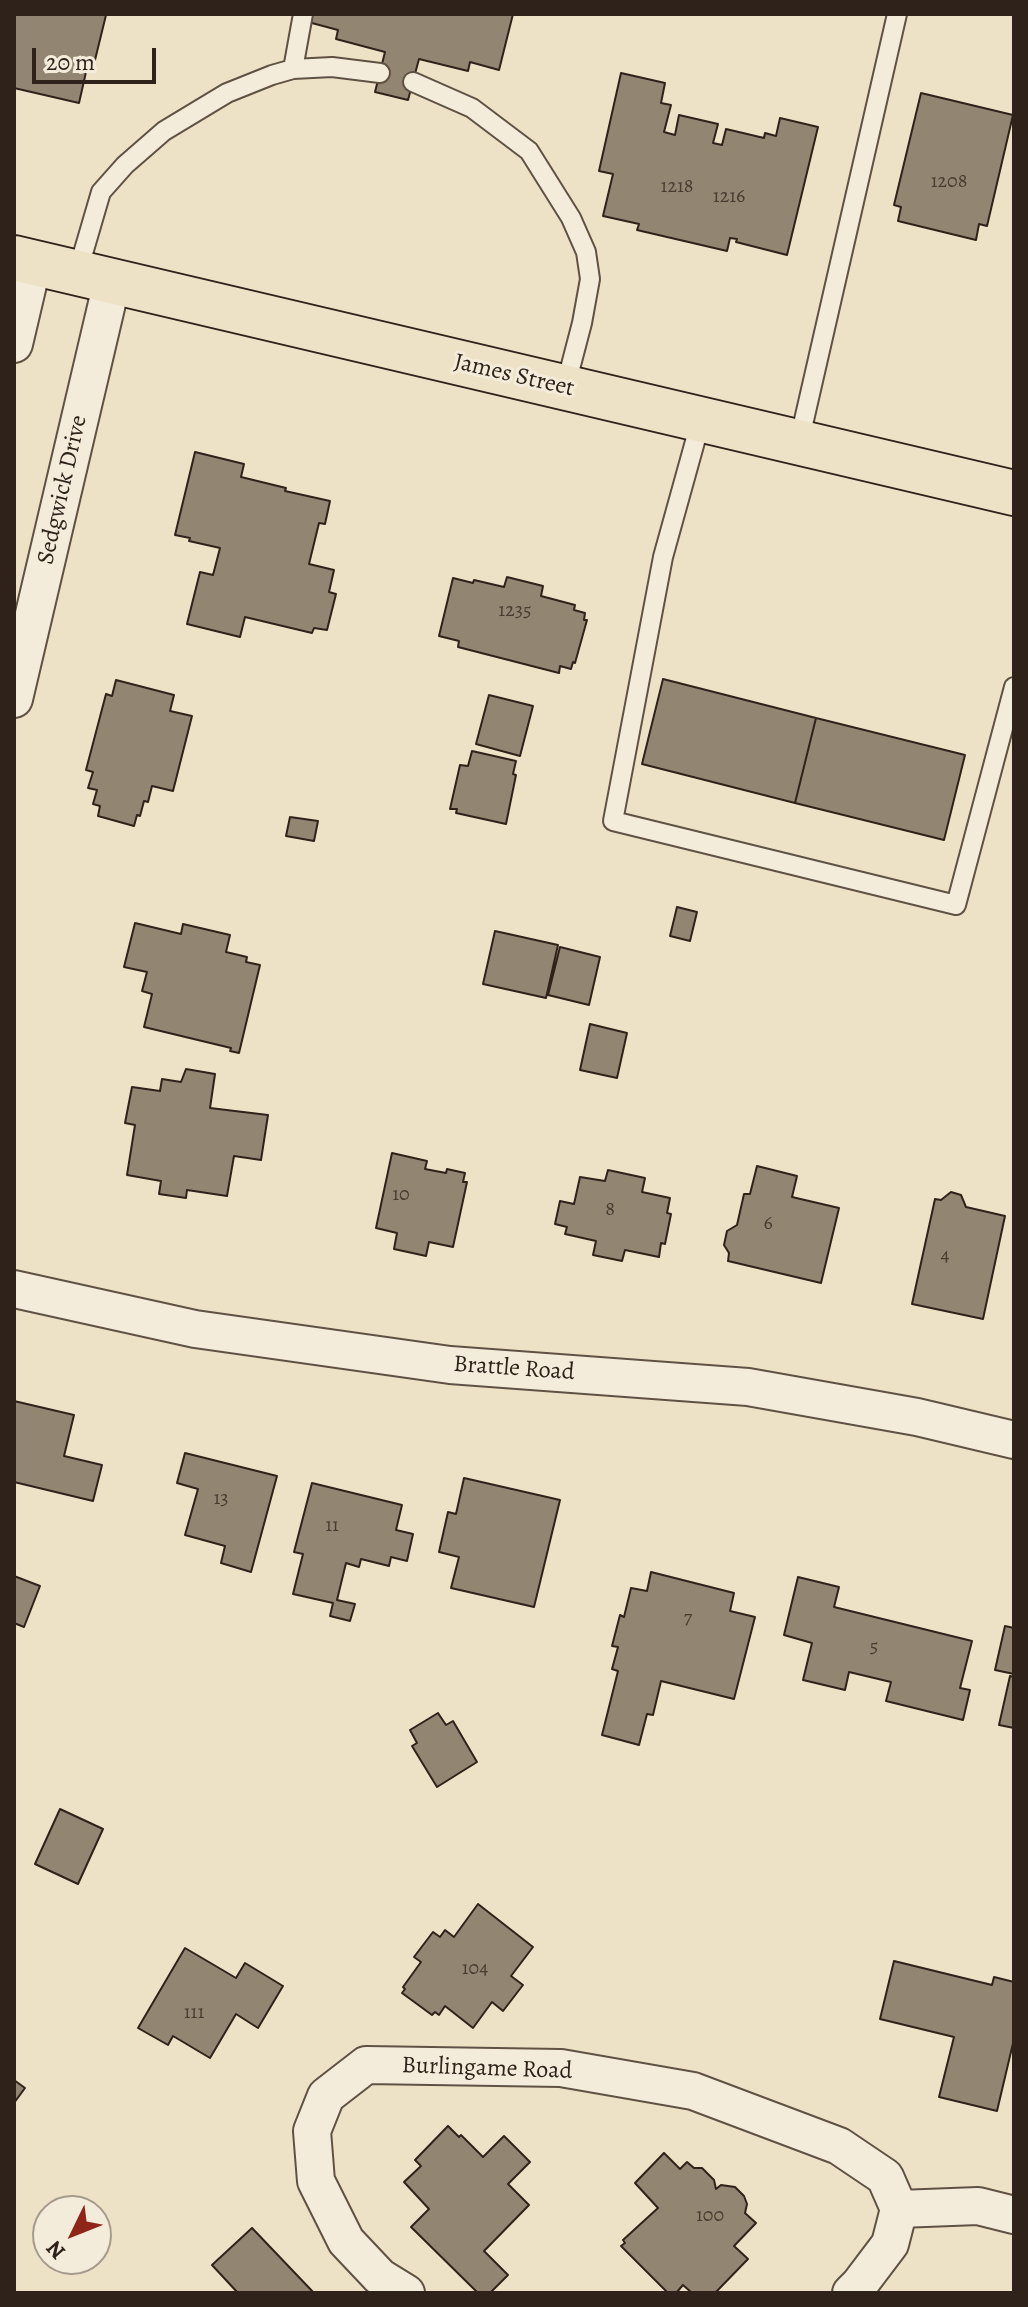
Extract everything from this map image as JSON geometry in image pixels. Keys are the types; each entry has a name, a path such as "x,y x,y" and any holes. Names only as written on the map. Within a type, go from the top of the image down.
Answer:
{"main road":[{"name":"James Street","path":"24,260 1014,493"}],"street":[{"path":"14,344 24,260"},
{"name":"Sedgwick Drive","path":"14,699 20,640 95,278"},
{"name":"Brattle Road","path":"14,1289 195,1329 450,1365 748,1387 917,1417 1014,1440"},
{"name":"Burlingame Road","path":"406,2293 380,2277 346,2241 316,2181 312,2131 326,2096 366,2065 561,2068 693,2091 839,2146 885,2177 899,2209"},
{"path":"851,2293 890,2244 899,2209 978,2206 1014,2215"}],"lane":[{"path":"293,69 303,14"},
{"path":"799,442 897,14"},
{"path":"95,278 101,192 125,165 164,131 227,93 293,69 332,67 380,73"},
{"path":"413,82 472,108 529,151 571,218 586,252 590,279 565,388"},
{"path":"701,420 663,557 613,821 956,905 1014,687"}],"building":[{"path":"14,14 106,15 95,60 89,59 79,103 14,88"},
{"path":"310,14 513,14 499,70 470,62 468,71 419,59 408,100 375,92 385,52 336,39 338,30 308,22"},
{"path":"621,73 665,83 661,103 671,105 664,132 675,135 679,115 718,124 713,143 722,145 726,129 764,138 765,133 776,136 780,118 818,127 787,255 730,238 727,251 637,230 639,224 603,216 613,174 599,171"},
{"path":"921,93 1013,115 987,226 979,224 976,240 898,221 901,207 894,205"},
{"path":"195,452 244,464 241,477 330,501 325,524 319,523 309,564 334,570 329,592 336,594 327,630 314,628 312,633 245,617 240,637 187,624 200,572 213,575 220,548 175,535"},
{"path":"507,577 543,586 541,596 575,605 574,610 585,613 584,620 587,620 571,669 560,666 559,673 458,647 459,641 439,636 453,578 504,587"},
{"path":"663,679 816,718 795,803 642,764"},
{"path":"116,680 174,695 170,711 192,716 173,791 152,786 148,802 144,801 134,826 98,816 100,806 93,804 97,790 88,788 93,772 86,770 106,694 112,696"},
{"path":"489,695 533,706 520,756 476,744"},
{"path":"816,718 965,755 944,840 795,803"},
{"path":"472,751 516,761 506,824 450,809 460,765 468,766"},
{"path":"290,817 318,821 314,841 286,836"},
{"path":"677,907 697,912 690,941 670,936"},
{"path":"135,923 181,934 183,924 230,935 226,952 247,957 246,962 260,965 239,1053 230,1051 231,1048 144,1027 152,994 142,991 147,972 124,967"},
{"path":"495,931 558,945 546,998 483,984"},
{"path":"560,947 600,957 589,1005 548,995"},
{"path":"590,1024 627,1033 617,1078 580,1070"},
{"path":"186,1069 215,1074 210,1108 268,1115 261,1160 234,1156 227,1196 187,1190 186,1198 159,1194 161,1181 127,1175 135,1125 125,1123 132,1087 160,1091 162,1079 181,1082"},
{"path":"392,1153 427,1161 425,1169 465,1173 463,1182 467,1182 453,1247 429,1242 426,1256 394,1249 397,1233 376,1228"},
{"path":"757,1166 797,1176 792,1197 839,1208 821,1283 728,1261 729,1253 724,1245 727,1231 737,1225 744,1194 750,1194"},
{"path":"608,1170 645,1178 642,1192 670,1198 667,1213 671,1214 659,1257 625,1250 622,1261 593,1255 596,1241 565,1234 567,1227 555,1224 560,1201 574,1204 580,1177 605,1181"},
{"path":"951,1192 961,1195 966,1207 1005,1216 983,1319 912,1304 935,1199 941,1200"},
{"path":"14,1401 74,1415 64,1456 102,1465 93,1501 14,1482"},
{"path":"185,1453 277,1476 251,1572 221,1563 225,1546 185,1535 198,1489 177,1483"},
{"path":"464,1478 560,1500 534,1607 451,1588 459,1557 439,1552 448,1512 456,1514"},
{"path":"312,1483 402,1505 396,1530 413,1534 407,1561 391,1557 389,1566 361,1559 359,1567 346,1563 337,1600 355,1604 350,1621 330,1616 333,1603 293,1594 303,1554 294,1552"},
{"path":"651,1572 734,1593 730,1611 755,1617 734,1699 661,1681 653,1715 647,1714 639,1745 602,1735 618,1671 612,1669 618,1647 612,1646 620,1615 624,1617 631,1588 647,1591"},
{"path":"14,1576 40,1586 24,1627 14,1623"},
{"path":"798,1577 839,1587 834,1607 972,1641 960,1688 970,1690 963,1720 886,1701 891,1682 849,1672 845,1690 803,1680 812,1643 784,1635"},
{"path":"1005,1626 1014,1628 1014,1674 995,1670"},
{"path":"1010,1676 1014,1677 1014,1728 999,1725"},
{"path":"438,1713 446,1725 453,1721 477,1762 437,1787 412,1746 417,1743 410,1730"},
{"path":"60,1809 103,1829 78,1884 35,1864"},
{"path":"478,1904 533,1947 511,1976 523,1985 503,2011 492,2002 473,2028 445,2006 439,2015 435,2012 432,2015 402,1993 421,1962 414,1957 433,1932 440,1937 445,1930 454,1937"},
{"path":"185,1948 236,1978 245,1963 283,1986 258,2028 236,2014 210,2058 173,2036 168,2045 138,2028"},
{"path":"894,1961 992,1985 994,1977 1014,1982 1014,2039 997,2111 939,2097 954,2037 880,2019"},
{"path":"14,2080 25,2088 14,2103"},
{"path":"448,2126 483,2157 504,2136 530,2162 508,2184 529,2205 484,2251 508,2275 490,2293 478,2293 411,2227 429,2209 404,2182 421,2166 415,2160"},
{"path":"664,2153 680,2169 687,2162 694,2168 702,2168 714,2180 716,2189 721,2185 735,2187 744,2196 747,2204 745,2213 756,2223 734,2246 748,2259 715,2293 692,2293 683,2285 676,2293 668,2293 621,2246 625,2243 623,2240 658,2208 635,2183"},
{"path":"252,2228 314,2293 238,2293 212,2265"}]}
